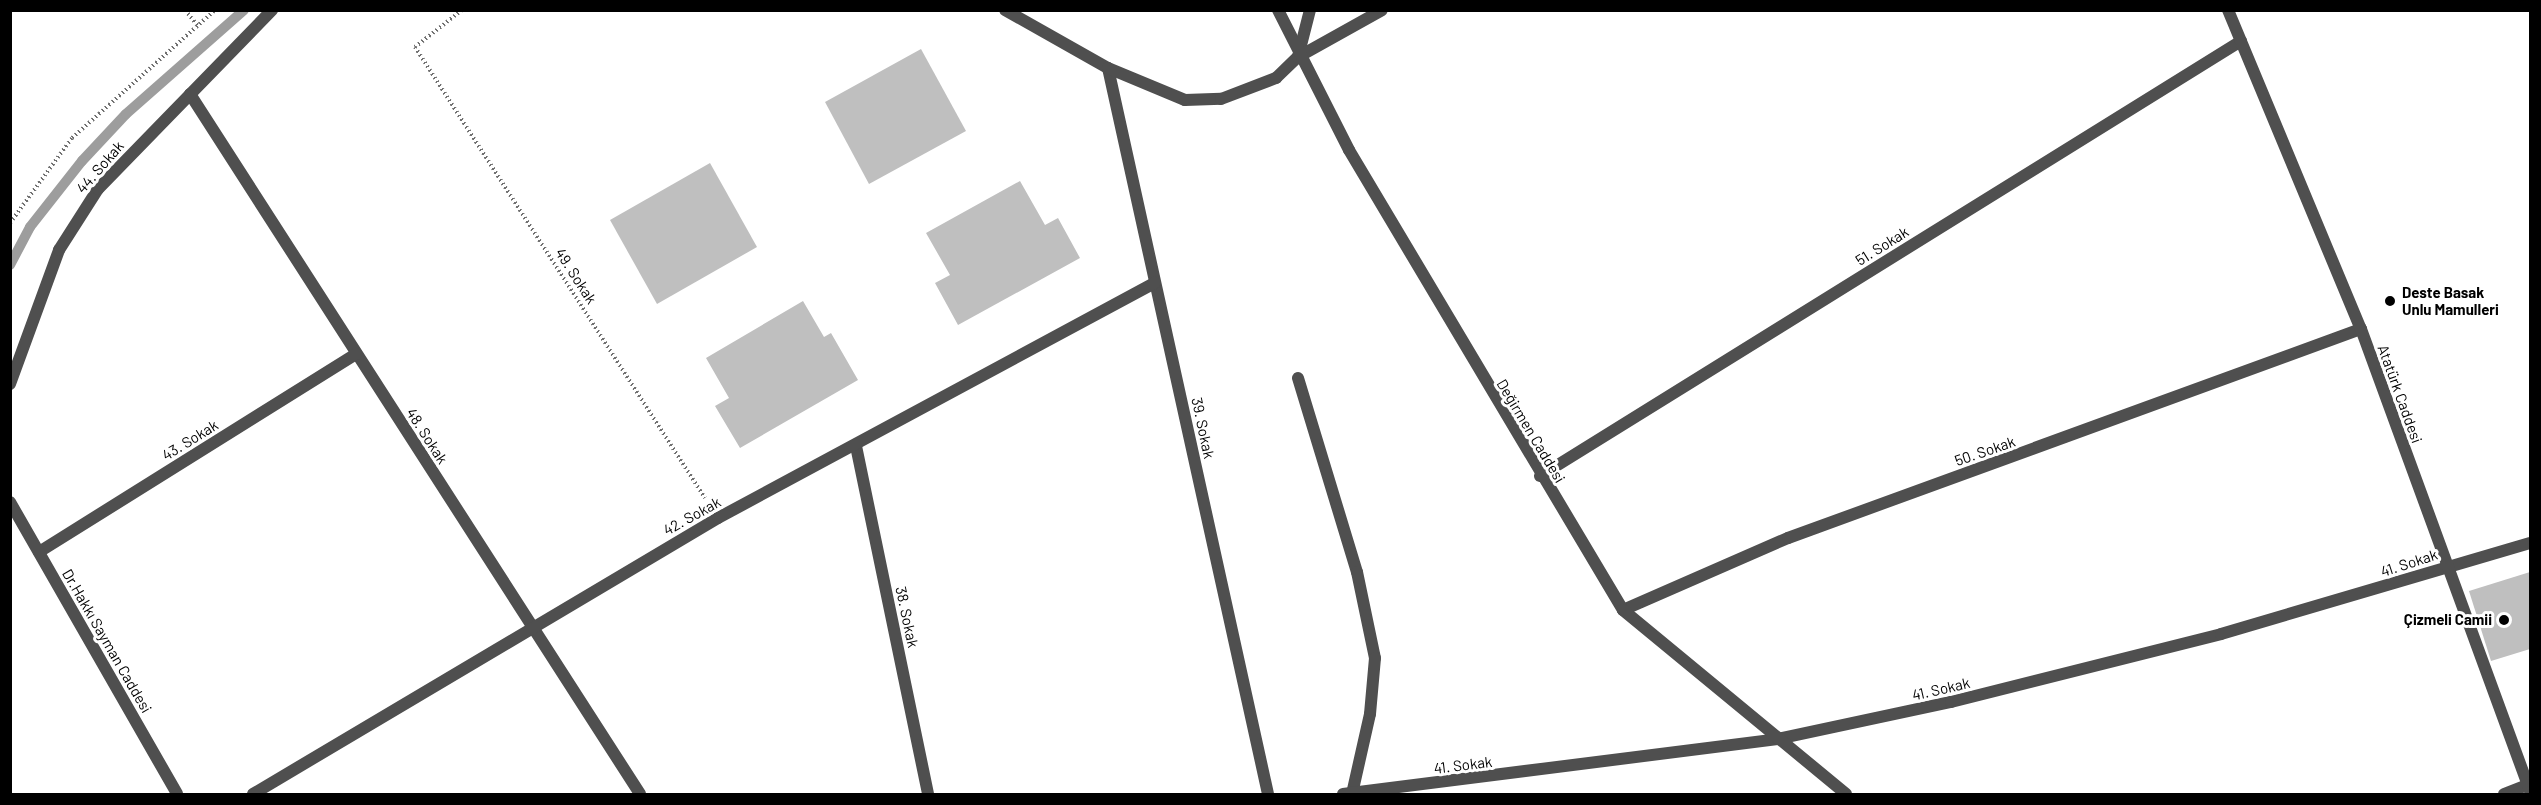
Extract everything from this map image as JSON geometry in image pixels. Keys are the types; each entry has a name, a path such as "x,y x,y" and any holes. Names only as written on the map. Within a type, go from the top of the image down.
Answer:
{"street":[{"name":"44. Sokak","path":"10,384 59,250 76,220 98,189 272,10"},
{"path":"1005,10 1108,68 1185,100 1221,99 1276,78 1298,57 1382,10"},
{"name":"Değirmen Caddesi","path":"1278,10 1298,57 1540,476 1623,610 1846,795"},
{"path":"1298,57 1310,10"},
{"name":"Atatürk Caddesi","path":"2228,10 2361,329 2446,567 2530,788"},
{"name":"51. Sokak","path":"1540,476 2241,41"},
{"name":"39. Sokak","path":"1108,68 1268,795"},
{"name":"48. Sokak","path":"190,94 640,795"},
{"name":"42. Sokak","path":"253,795 531,625 718,518 856,446 1155,283"},
{"name":"50. Sokak","path":"1623,610 1788,538 2361,329"},
{"name":"43. Sokak","path":"39,552 356,354"},
{"path":"1298,378 1357,572 1375,658 1370,714 1349,794"},
{"name":"38. Sokak","path":"856,446 928,795"},
{"name":"Dr.Hakkı Sayman Caddesi","path":"10,502 177,795"},
{"name":"41. Sokak","path":"1349,794 1778,739 2097,667 2530,543"},
{"path":"2504,795 2530,788"}],"path":[{"path":"184,10 198,26"},
{"path":"10,224 72,138 214,10"},
{"name":"49. Sokak","path":"462,10 415,47 718,518"}],"building":[{"path":"921,49 966,131 869,184 825,102"},
{"path":"710,163 757,247 657,304 610,220"},
{"path":"1020,181 1045,225 1058,218 1080,258 958,325 935,283 950,275 926,233"},
{"path":"803,301 824,337 831,333 858,380 740,448 715,406 729,398 706,358"},
{"name":"Çizmeli Camii","path":"2530,572 2530,649 2491,661 2469,591"}],"waterway":[{"path":"10,265 30,227 82,161 126,114 244,10"}],"place":[{"name":"Deste Basak Unlu Mamulleri","path":"2390,301"},
{"name":"Çizmeli Camii","path":"2504,620"}]}
